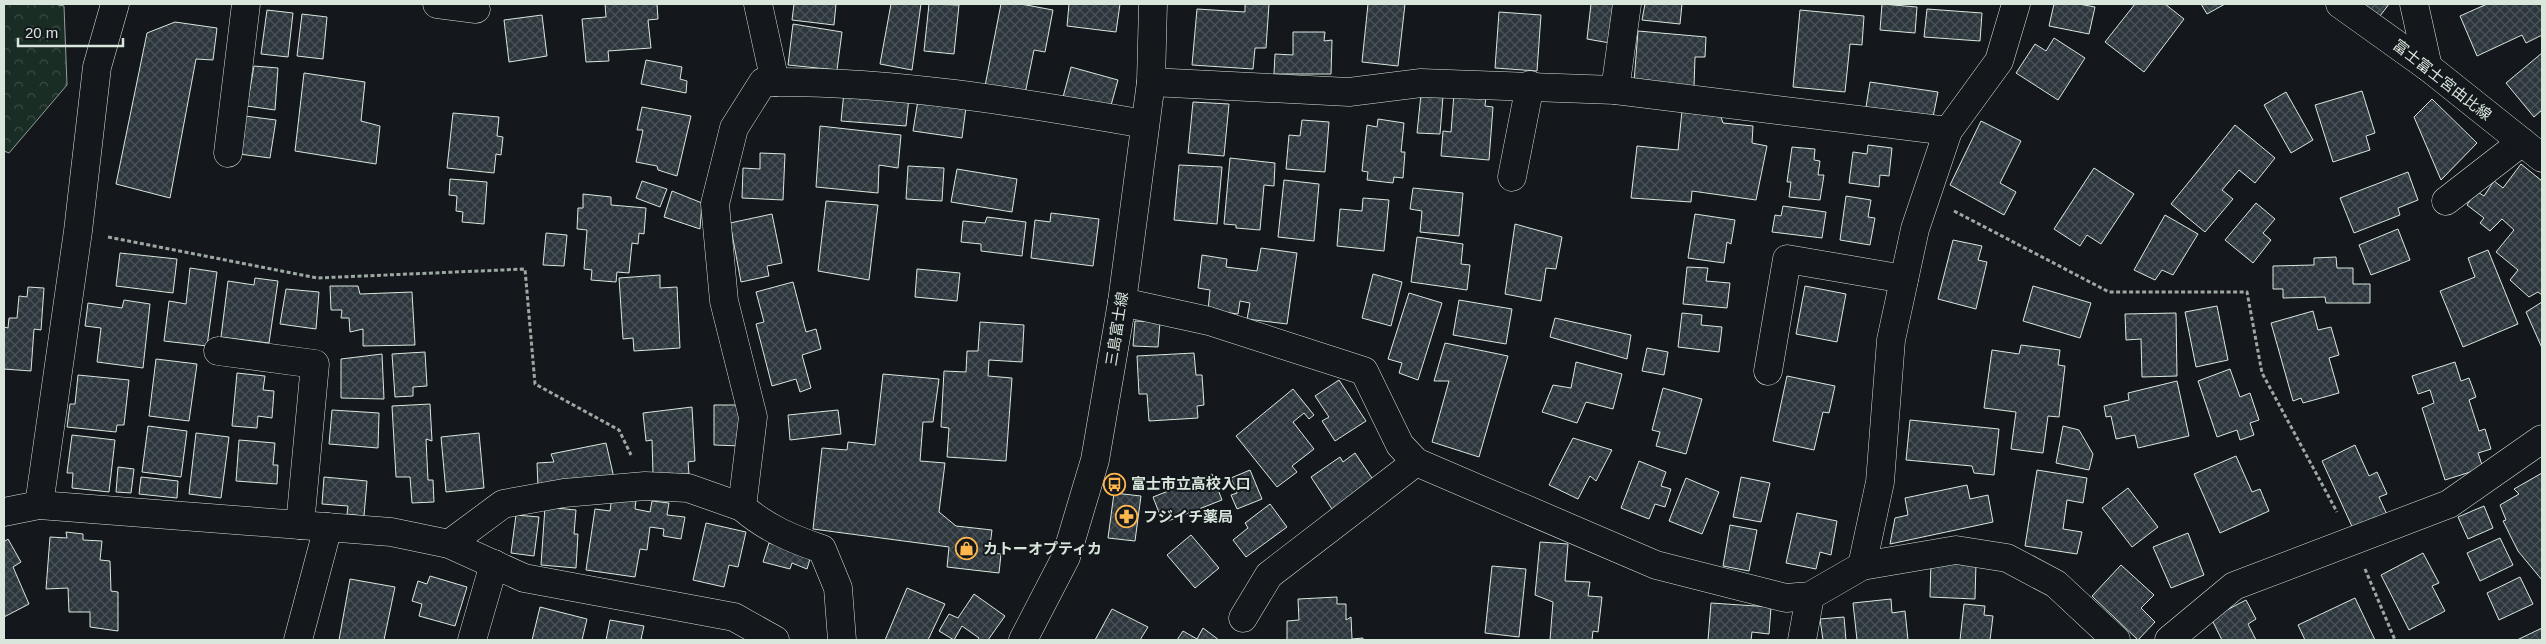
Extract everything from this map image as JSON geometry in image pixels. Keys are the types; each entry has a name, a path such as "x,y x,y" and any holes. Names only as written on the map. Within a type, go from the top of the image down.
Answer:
{"street":[{"path":"39,505 78,231 97,67 115,4"},
{"path":"228,152 246,4"},
{"path":"437,4 476,9"},
{"path":"758,4 775,82"},
{"name":"三島富士線","path":"1022,640 1066,557 1095,460 1122,302 1151,82 1153,4"},
{"path":"1615,90 1627,4"},
{"path":"1862,566 1880,482 1891,340 1915,229 1948,130 1999,61 2016,4"},
{"name":"富士富士宮由比線","path":"2340,4 2428,66 2532,150"},
{"path":"2414,4 2428,66"},
{"path":"742,507 753,417 724,301 715,204 734,128 763,82 862,84 1012,101 1144,124"},
{"path":"1151,82 1349,92 1421,83 1530,85 1615,90 1948,130"},
{"path":"1512,176 1530,85"},
{"path":"2446,201 2532,150"},
{"path":"1768,371 1787,259 1904,279"},
{"path":"1122,302 1209,321 1364,370 1400,445 1416,462 1656,565 1786,598 1810,596 1862,566 1956,550 2007,558 2056,584 2116,640"},
{"path":"218,351 315,364 300,525"},
{"path":"2169,640 2234,586 2449,504 2542,439"},
{"path":"1243,618 1270,574 1416,462"},
{"path":"449,544 503,504 564,493 645,486 688,488 742,507 755,518 786,537 822,549 838,588 842,640"},
{"path":"4,512 39,505 390,532 449,544 524,578 734,617 775,640"},
{"path":"298,640 328,527"},
{"path":"472,640 494,564"},
{"path":"1802,640 1810,596"}],"path":[{"path":"1926,196 2109,292 2247,292 2262,373 2353,540 2395,640"},
{"path":"78,231 317,278 525,268 535,384 619,430 645,486"}],"green space":[{"path":"4,4 54,4 64,6 67,85 9,153 4,151"}],"building":[{"path":"605,4 657,4 658,19 648,20 651,48 608,51 609,61 586,62 582,19 606,17"},
{"path":"794,4 836,4 834,25 792,20"},
{"path":"891,4 921,4 912,70 880,64"},
{"path":"929,4 959,5 954,54 924,51"},
{"path":"1001,4 1021,4 1053,10 1045,52 1034,50 1025,94 985,86"},
{"path":"1069,4 1120,4 1116,32 1067,26"},
{"path":"1245,4 1269,4 1266,48 1255,48 1253,69 1192,65 1197,9 1245,12"},
{"path":"1368,4 1405,4 1398,66 1362,62"},
{"path":"1591,4 1616,4 1610,43 1587,39"},
{"path":"1645,4 1682,4 1680,24 1642,20"},
{"path":"1882,4 1917,7 1915,33 1880,30"},
{"path":"2054,4 2079,4 2095,7 2089,34 2049,26"},
{"path":"2135,4 2165,4 2184,19 2144,72 2105,42"},
{"path":"2201,4 2225,4 2207,14"},
{"path":"2362,4 2389,4 2380,16"},
{"path":"2487,4 2542,4 2542,35 2526,43 2522,35 2477,56 2460,16"},
{"path":"1927,9 1982,13 1980,41 1924,37"},
{"path":"267,10 293,13 288,57 261,54"},
{"path":"1800,10 1864,16 1862,45 1850,44 1845,92 1793,87"},
{"path":"1499,12 1541,15 1537,71 1495,68"},
{"path":"302,14 327,17 323,59 297,56"},
{"path":"542,15 547,56 509,62 504,20"},
{"path":"175,22 217,28 213,60 196,59 170,198 116,184 147,33"},
{"path":"793,24 842,32 837,70 788,65"},
{"path":"1638,31 1706,37 1705,57 1695,57 1694,87 1634,82"},
{"path":"1293,32 1325,32 1324,41 1332,40 1331,74 1274,74 1275,54 1293,55"},
{"path":"2054,38 2085,58 2058,100 2016,73 2035,44 2046,51"},
{"path":"2542,53 2542,110 2534,117 2506,83"},
{"path":"646,60 682,67 680,79 687,81 686,93 641,84"},
{"path":"254,66 278,68 275,110 247,106"},
{"path":"1071,67 1118,80 1110,109 1063,97"},
{"path":"304,73 365,82 361,121 380,126 376,164 295,151"},
{"path":"1870,82 1938,92 1933,117 1866,107"},
{"path":"2362,91 2375,133 2366,136 2370,150 2333,162 2315,105"},
{"path":"844,92 909,97 906,126 841,121"},
{"path":"2286,92 2313,140 2291,153 2264,105"},
{"path":"1454,93 1486,96 1485,106 1493,107 1489,160 1441,156 1443,131 1451,132"},
{"path":"1421,94 1443,96 1440,134 1417,133"},
{"path":"2432,99 2477,143 2441,180 2414,117"},
{"path":"918,100 966,107 962,138 913,131"},
{"path":"1193,102 1229,104 1224,156 1188,153"},
{"path":"642,107 691,116 677,176 658,170 657,166 636,162 643,130 637,130"},
{"path":"1682,111 1720,114 1723,123 1753,126 1752,143 1767,146 1756,200 1692,191 1691,202 1631,198 1637,146 1678,150"},
{"path":"453,113 499,117 497,136 503,137 501,155 496,154 494,173 447,168"},
{"path":"245,116 276,120 270,158 239,154"},
{"path":"1378,119 1404,123 1401,152 1405,152 1403,178 1394,177 1393,183 1367,180 1368,172 1362,171 1367,125 1377,127"},
{"path":"1302,120 1329,122 1325,172 1286,169 1289,135 1300,136"},
{"path":"1981,121 2021,141 2000,183 2016,192 2004,215 1950,185"},
{"path":"2235,125 2275,158 2255,183 2239,170 2222,190 2233,199 2205,232 2171,204"},
{"path":"820,126 901,135 898,168 879,165 878,193 816,187"},
{"path":"1868,145 1892,148 1889,176 1880,175 1879,187 1849,183 1853,152 1867,154"},
{"path":"1792,147 1815,149 1814,160 1820,161 1818,175 1824,175 1820,200 1789,197 1791,182 1787,182"},
{"path":"760,153 785,154 783,200 742,198 743,168 760,169"},
{"path":"1230,158 1275,163 1274,186 1264,185 1260,230 1236,228 1236,225 1224,224"},
{"path":"2521,164 2542,181 2542,295 2538,292 2529,297 2510,280 2518,270 2496,252 2514,230 2502,219 2490,231 2480,223 2484,218 2467,205 2476,191 2484,196 2494,181 2503,188"},
{"path":"1179,165 1222,167 1217,224 1174,220"},
{"path":"908,166 944,168 942,201 906,199"},
{"path":"2094,168 2134,194 2101,244 2087,235 2080,246 2054,229"},
{"path":"957,169 1017,179 1012,212 951,202"},
{"path":"2408,172 2418,200 2398,208 2400,215 2354,233 2340,198"},
{"path":"450,179 487,182 484,224 462,222 463,212 456,211 457,196 449,195"},
{"path":"1284,180 1319,184 1314,241 1278,237"},
{"path":"642,181 667,189 660,207 636,198"},
{"path":"1413,188 1463,193 1459,236 1420,232 1422,211 1410,209"},
{"path":"672,191 702,203 700,229 664,217"},
{"path":"583,194 611,197 611,205 646,208 644,234 639,233 638,244 632,243 629,273 617,272 616,282 591,280 592,270 584,269 587,230 577,229 578,208 583,208"},
{"path":"1846,196 1871,200 1868,217 1875,218 1870,245 1840,240"},
{"path":"1363,198 1389,200 1384,251 1337,246 1340,209 1362,211"},
{"path":"826,201 878,205 869,280 818,271"},
{"path":"2256,203 2275,219 2263,233 2271,240 2253,263 2225,240"},
{"path":"1783,206 1826,212 1822,238 1772,232 1775,215 1781,216"},
{"path":"1051,213 1099,219 1093,266 1031,258 1035,220 1050,222"},
{"path":"772,214 782,263 767,266 769,276 741,282 730,223"},
{"path":"1695,214 1735,220 1731,244 1727,242 1724,263 1688,258"},
{"path":"2165,215 2198,234 2173,275 2162,270 2155,280 2134,270"},
{"path":"987,217 1026,222 1022,256 981,251 981,244 961,242 963,221 985,223"},
{"path":"1515,224 1562,237 1556,269 1546,268 1541,301 1505,294"},
{"path":"2398,229 2410,260 2371,275 2359,245"},
{"path":"546,233 567,235 564,266 543,265"},
{"path":"1417,237 1463,244 1461,264 1470,265 1467,290 1411,282"},
{"path":"1953,240 1982,246 1978,260 1987,262 1976,309 1938,299"},
{"path":"1261,248 1297,253 1287,324 1247,319 1250,303 1240,301 1238,314 1208,310 1210,290 1198,288 1202,255 1227,259 1226,267 1257,271"},
{"path":"2488,250 2518,324 2463,347 2440,291 2475,277 2468,258"},
{"path":"120,253 177,259 173,293 116,286"},
{"path":"2336,257 2337,268 2353,268 2353,284 2370,284 2370,303 2326,303 2325,297 2283,298 2283,289 2273,289 2273,266 2314,265 2314,258"},
{"path":"1687,267 1708,268 1706,281 1730,283 1727,308 1683,304"},
{"path":"190,268 217,272 207,346 164,341 169,301 186,304"},
{"path":"917,269 960,273 957,301 915,297"},
{"path":"1373,274 1402,282 1391,326 1362,318"},
{"path":"660,275 660,288 677,287 680,348 634,351 633,338 623,339 619,278"},
{"path":"255,278 278,281 269,343 221,337 228,281 254,285"},
{"path":"793,282 806,332 816,329 821,349 802,355 811,388 800,392 796,379 772,386 756,324 764,322 756,292"},
{"path":"330,286 358,286 360,294 412,292 415,345 363,346 363,329 350,332 349,318 341,318 342,310 331,310"},
{"path":"1805,286 1846,294 1837,342 1796,334"},
{"path":"2033,286 2091,303 2080,338 2023,321"},
{"path":"28,287 44,288 41,330 34,329 31,371 4,369 4,327 8,328 9,318 17,318 19,296 27,297"},
{"path":"286,289 319,292 316,329 280,324"},
{"path":"1409,293 1442,303 1418,380 1399,373 1402,363 1388,359"},
{"path":"124,300 150,304 143,368 97,362 101,328 85,326 88,303 122,308"},
{"path":"1459,300 1512,309 1506,344 1453,335"},
{"path":"2542,302 2542,348 2526,312"},
{"path":"2217,306 2228,360 2196,367 2185,312"},
{"path":"2313,311 2318,330 2331,327 2339,355 2329,358 2339,393 2303,403 2301,398 2293,401 2271,323"},
{"path":"1682,313 1702,315 1701,325 1722,327 1719,352 1678,347"},
{"path":"2176,313 2177,376 2142,377 2141,339 2126,340 2125,314"},
{"path":"1555,318 1631,335 1627,359 1550,337"},
{"path":"1135,321 1160,322 1158,347 1133,346"},
{"path":"980,322 1024,325 1022,362 989,360 988,376 1012,378 1006,461 947,457 949,428 941,427 944,371 966,372 967,351 978,351"},
{"path":"1445,343 1508,356 1479,457 1432,442 1449,381 1434,381"},
{"path":"2021,345 2060,350 2058,365 2065,366 2059,417 2048,416 2043,453 2011,449 2016,412 1984,408 1992,350 2019,354"},
{"path":"1647,348 1668,352 1664,375 1642,371"},
{"path":"425,352 427,386 413,387 413,396 395,397 392,354"},
{"path":"1194,353 1196,375 1202,375 1204,405 1197,406 1198,418 1149,421 1147,394 1139,394 1137,356"},
{"path":"382,354 384,399 341,398 341,359"},
{"path":"156,359 197,364 189,421 149,416"},
{"path":"1576,362 1622,374 1613,409 1586,402 1577,423 1542,412 1553,385 1571,388"},
{"path":"2455,362 2461,381 2469,378 2476,397 2469,400 2479,431 2485,429 2491,449 2478,453 2483,468 2445,480 2422,408 2434,403 2430,390 2418,394 2412,376"},
{"path":"2230,369 2240,397 2250,393 2259,420 2250,423 2254,435 2240,440 2237,430 2217,437 2198,381"},
{"path":"237,373 265,376 263,390 274,391 272,418 258,416 257,428 232,426"},
{"path":"883,374 939,379 933,422 923,422 920,461 945,463 939,512 956,526 992,530 989,553 1001,554 999,573 947,567 949,547 813,529 822,448 847,450 848,442 875,445"},
{"path":"78,375 129,380 124,425 117,425 116,432 67,427 70,404 75,404"},
{"path":"1787,376 1835,386 1829,413 1823,412 1814,450 1773,441"},
{"path":"1339,380 1366,421 1335,441 1322,421 1329,417 1315,396"},
{"path":"2177,381 2189,436 2138,448 2135,435 2116,439 2111,416 2106,417 2104,406 2129,400 2128,393"},
{"path":"1663,388 1702,399 1686,454 1656,446 1660,432 1652,430"},
{"path":"1293,389 1314,415 1309,419 1304,413 1293,422 1314,449 1292,466 1297,472 1277,487 1236,436"},
{"path":"430,404 432,441 426,439 428,480 433,480 434,502 412,503 410,477 396,477 392,406"},
{"path":"714,405 741,405 741,446 714,445"},
{"path":"692,407 695,461 688,462 689,474 653,474 652,440 646,441 643,413"},
{"path":"332,410 379,413 378,448 329,444"},
{"path":"838,410 841,434 790,440 788,415"},
{"path":"1910,420 1999,429 1994,475 1974,473 1972,466 1906,460"},
{"path":"148,426 187,431 181,477 142,472"},
{"path":"2063,426 2079,430 2093,454 2089,470 2056,463"},
{"path":"196,433 229,437 221,498 189,494"},
{"path":"479,433 484,488 446,492 441,437"},
{"path":"72,435 115,440 109,492 72,488 73,473 67,473"},
{"path":"1573,438 1612,450 1596,481 1590,476 1578,499 1549,485"},
{"path":"239,440 275,443 273,465 278,465 277,484 236,481"},
{"path":"606,443 614,478 538,487 537,463 554,462 551,454"},
{"path":"2355,445 2369,476 2377,472 2387,494 2379,497 2388,517 2355,533 2322,461"},
{"path":"1355,453 1374,481 1332,509 1311,477 1340,457 1343,462"},
{"path":"2236,456 2252,492 2260,489 2269,511 2220,533 2194,474"},
{"path":"1639,461 1666,472 1661,486 1671,489 1665,507 1655,504 1649,519 1621,508"},
{"path":"118,467 134,469 131,493 116,492"},
{"path":"1250,470 1262,499 1237,509 1231,495 1237,493 1231,478"},
{"path":"2037,470 2087,478 2083,503 2067,500 2063,529 2082,532 2077,554 2025,546"},
{"path":"2542,473 2542,580 2518,551 2503,521 2506,520 2500,505 2519,494 2514,489"},
{"path":"1212,474 1222,500 1163,523 1153,497"},
{"path":"141,477 178,481 177,498 139,494"},
{"path":"324,477 367,481 364,516 347,514 348,506 322,504"},
{"path":"1741,477 1770,483 1761,522 1733,517"},
{"path":"1686,478 1719,492 1702,534 1669,521"},
{"path":"1967,485 1970,499 1988,495 1993,522 1890,544 1895,518 1908,515 1905,498"},
{"path":"2128,488 2158,527 2132,547 2102,508"},
{"path":"1114,493 1141,496 1135,541 1108,538"},
{"path":"612,496 636,500 635,509 650,512 652,501 669,503 667,515 685,517 681,539 663,536 664,529 650,527 647,550 640,549 635,577 586,570 595,509 610,511"},
{"path":"1270,504 1287,527 1246,557 1233,540 1248,528 1245,523"},
{"path":"2484,506 2493,528 2468,539 2458,517"},
{"path":"545,507 576,510 574,534 578,534 576,568 541,565"},
{"path":"1797,513 1837,521 1831,555 1820,552 1816,569 1786,563"},
{"path":"516,515 539,517 534,556 511,553"},
{"path":"706,523 746,532 738,567 729,565 724,587 693,580"},
{"path":"1730,525 1757,530 1749,571 1723,566"},
{"path":"66,532 83,534 83,540 102,541 100,560 110,561 111,591 118,592 118,631 90,627 90,612 69,612 68,588 46,589 50,537 67,538"},
{"path":"2188,533 2204,575 2171,588 2153,547"},
{"path":"1191,535 1219,568 1195,588 1167,555"},
{"path":"2500,538 2513,565 2480,581 2467,553"},
{"path":"8,539 21,562 13,567 29,604 4,617 4,542"},
{"path":"1540,542 1568,544 1565,581 1590,582 1588,596 1602,597 1598,632 1593,631 1592,640 1550,640 1553,602 1535,595"},
{"path":"769,543 811,556 807,569 792,563 790,569 763,562"},
{"path":"2423,553 2439,583 2432,586 2445,611 2409,630 2381,575"},
{"path":"1931,560 1976,562 1975,599 1930,597"},
{"path":"2121,565 2154,595 2141,608 2155,622 2138,640 2092,596"},
{"path":"1492,566 1526,569 1519,637 1485,633"},
{"path":"430,576 467,587 455,626 419,616 422,604 412,601 418,581 427,584"},
{"path":"2520,577 2533,604 2499,620 2487,593"},
{"path":"350,579 395,587 384,640 339,640"},
{"path":"907,588 945,604 928,640 885,640"},
{"path":"974,594 1005,616 988,640 978,640 979,638 962,626 954,640 939,631 949,614 958,618"},
{"path":"1337,597 1337,604 1346,604 1346,620 1351,617 1352,639 1363,638 1363,640 1287,640 1287,621 1299,620 1298,599"},
{"path":"2355,598 2375,640 2305,640 2298,625"},
{"path":"1891,599 1892,613 1905,611 1908,640 1857,640 1853,603"},
{"path":"2246,600 2256,619 2248,624 2256,640 2222,640 2211,618"},
{"path":"1711,603 1771,607 1769,634 1752,632 1751,640 1708,640"},
{"path":"1964,604 1985,606 1984,615 1993,616 1990,640 1960,640"},
{"path":"540,607 587,619 582,640 532,640"},
{"path":"1112,609 1148,627 1140,640 1095,640"},
{"path":"1844,617 1846,640 1823,640 1820,619"},
{"path":"610,620 644,626 641,639 646,640 606,640"},
{"path":"1203,628 1219,640 1177,640 1183,631 1197,639"},
{"path":"2542,628 2542,640 2517,640"}],"place":[{"name":"富士市立高校入口","path":"1115,484"},
{"name":"フジイチ薬局","path":"1127,517"},
{"name":"カトーオプティカ","path":"967,549"}]}
